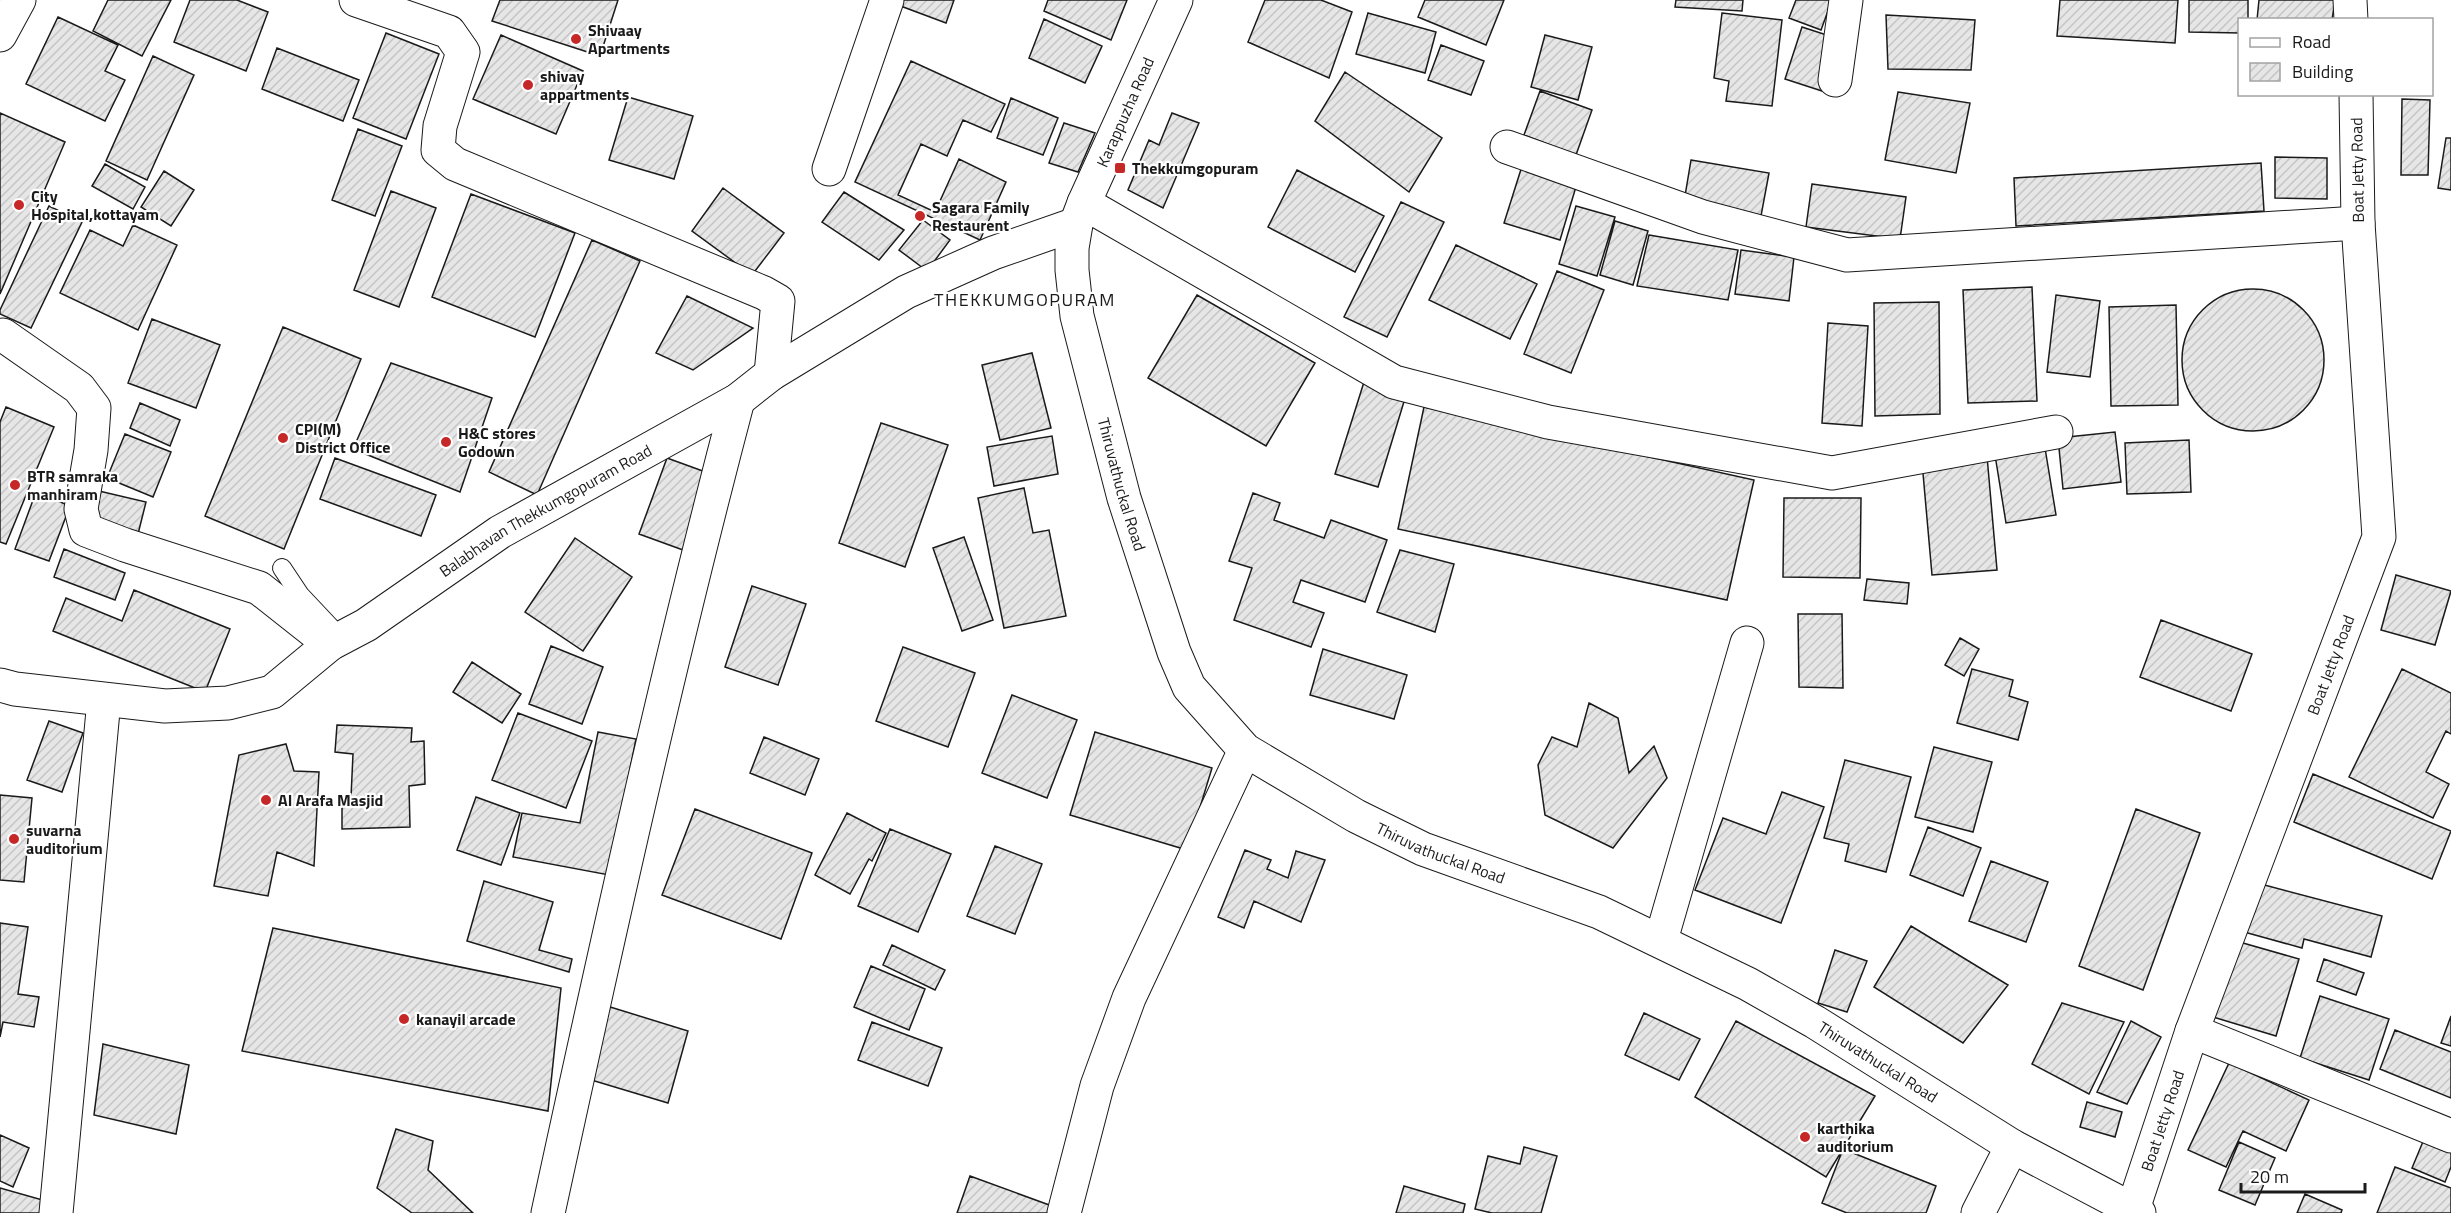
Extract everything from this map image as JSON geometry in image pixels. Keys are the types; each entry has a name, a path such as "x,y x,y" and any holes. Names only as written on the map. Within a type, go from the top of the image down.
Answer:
{"street":[{"path":"0,35 19,0"},
{"path":"356,0 449,32 463,52 440,126 438,150 455,164 764,293 778,302 771,374"},
{"path":"829,169 886,0"},
{"name":"Karappuzha Road","path":"1080,214 1176,0"},
{"path":"1835,80 1846,0"},
{"path":"2350,0 2351,18"},
{"name":"Boat Jetty Road","path":"2136,1211 2192,1031 2379,537 2358,224 2356,96"},
{"path":"1507,147 1703,217 1847,255 2358,224"},
{"path":"1080,214 1394,382 1548,422 1832,473 2056,432"},
{"name":"Balabhavan Thekkumgopuram Road","path":"0,685 15,689 165,706 228,703 272,692 336,641 366,625 500,532 738,400 771,374 906,292 1080,214"},
{"name":"Thiruvathuckal Road","path":"1080,214 1072,248 1077,316 1108,438 1143,561 1174,652 1189,687 1245,750 1356,816 1423,849 1599,912 1748,984 2012,1146 2136,1211"},
{"path":"3,335 79,388 94,408 91,450 81,509 86,530 125,545 259,588 336,641"},
{"path":"548,1213 687,595 738,400"},
{"path":"1660,940 1747,643"},
{"path":"56,1213 104,700"},
{"path":"1064,1213 1096,1086 1129,998 1245,750"},
{"path":"2192,1031 2451,1136"},
{"path":"1978,1213 2012,1146"}],"lane":[{"path":"282,568 336,641"}],"building":[{"path":"108,0 171,0 142,56 93,31"},
{"path":"190,0 237,0 268,12 246,71 174,42"},
{"name":"Shivaay Apartments","path":"500,0 618,0 600,56 492,21"},
{"path":"901,0 954,0 946,23 898,5"},
{"path":"1048,0 1127,0 1111,40 1044,11"},
{"path":"1265,0 1321,0 1352,12 1329,78 1248,42"},
{"path":"1425,0 1504,0 1486,45 1418,17"},
{"path":"1676,0 1743,0 1742,11 1675,7"},
{"path":"1796,0 1832,0 1821,30 1789,18"},
{"path":"2060,0 2178,0 2175,43 2057,36"},
{"path":"2189,0 2248,0 2248,18 2238,18 2238,33 2189,32"},
{"path":"2259,0 2335,0 2332,18 2257,18"},
{"path":"1368,13 1436,32 1425,73 1356,54"},
{"path":"1722,13 1782,20 1772,106 1726,101 1729,81 1714,78"},
{"path":"1886,15 1975,20 1971,70 1888,69"},
{"path":"58,17 118,45 105,71 125,80 105,121 26,84"},
{"path":"1044,19 1102,46 1085,83 1029,58"},
{"path":"1802,27 1839,39 1822,91 1785,79"},
{"path":"386,33 439,54 406,139 353,118"},
{"name":"shivay appartments","path":"501,35 583,71 556,134 473,99"},
{"path":"1545,35 1592,47 1578,100 1531,87"},
{"path":"1441,45 1484,61 1471,95 1428,80"},
{"path":"277,48 359,80 343,121 262,89"},
{"path":"153,56 194,75 147,180 106,161"},
{"path":"911,61 1005,104 991,132 963,120 947,156 921,144 898,195 935,212 959,159 1006,182 980,240 855,182"},
{"path":"1345,72 1442,138 1409,192 1315,121"},
{"path":"1540,91 1592,110 1576,155 1524,135"},
{"path":"1898,92 1970,103 1956,173 1885,160"},
{"path":"628,97 693,116 674,179 609,160"},
{"path":"1011,98 1058,118 1043,155 997,138"},
{"path":"2402,99 2430,100 2428,175 2401,175"},
{"name":"City Hospital,kottayam","path":"0,113 65,142 0,294"},
{"path":"1172,113 1199,123 1163,208 1128,190 1149,140 1159,145"},
{"path":"1064,123 1095,133 1078,172 1049,163"},
{"path":"358,129 402,146 375,216 332,200"},
{"path":"2446,138 2451,138 2451,190 2438,188"},
{"path":"2275,157 2327,158 2327,199 2275,198"},
{"path":"1691,160 1769,173 1761,216 1684,202"},
{"path":"1523,163 1578,180 1560,240 1504,223"},
{"path":"2261,163 2264,211 2016,226 2014,178"},
{"path":"105,164 145,187 133,209 92,186"},
{"path":"1297,170 1384,216 1355,272 1268,227"},
{"path":"164,171 194,190 171,226 141,207"},
{"path":"1812,184 1906,197 1900,239 1806,227"},
{"path":"723,188 784,233 752,275 692,231"},
{"path":"391,191 436,208 399,307 354,290"},
{"path":"844,192 904,230 879,260 822,222"},
{"path":"471,194 575,233 535,337 432,297"},
{"path":"1401,202 1444,222 1387,337 1344,317"},
{"path":"49,206 82,222 31,328 0,314 0,310"},
{"path":"1576,206 1615,217 1597,276 1559,264"},
{"path":"923,220 950,240 927,271 899,250"},
{"path":"1615,221 1648,231 1633,285 1600,275"},
{"path":"133,225 177,245 138,330 60,293 90,230 123,246"},
{"path":"1649,235 1738,250 1728,300 1637,286"},
{"path":"592,240 640,261 537,495 489,472"},
{"path":"1456,245 1537,284 1510,339 1429,300"},
{"path":"1741,250 1794,257 1789,301 1735,294"},
{"path":"1557,271 1604,290 1571,373 1524,354"},
{"path":"2032,287 2037,401 1968,403 1963,290"},
{"path":"2253,289 2280,295 2303,310 2318,333 2324,360 2318,387 2303,410 2280,425 2253,431 2226,425 2203,410 2188,387 2182,360 2188,333 2203,310 2226,295"},
{"path":"1197,295 1315,363 1266,446 1148,378"},
{"path":"2056,295 2100,301 2090,377 2047,372"},
{"path":"687,296 753,328 693,370 656,353"},
{"path":"1939,302 1940,414 1875,416 1874,303"},
{"path":"2176,305 2178,405 2111,406 2109,307"},
{"path":"152,319 220,345 196,408 128,383"},
{"path":"1828,323 1868,326 1862,426 1822,423"},
{"name":"CPI(M) District Office","path":"283,327 361,359 284,549 205,516"},
{"path":"1032,353 1051,428 1000,440 982,365"},
{"path":"391,363 492,398 460,492 353,449"},
{"path":"1364,382 1406,395 1378,487 1335,474"},
{"path":"140,403 180,420 170,446 130,428"},
{"name":"BTR samraka manhiram","path":"6,407 54,427 6,544 0,542 0,422"},
{"path":"1424,407 1754,480 1727,600 1398,529"},
{"path":"881,423 948,445 905,567 839,543"},
{"path":"2115,432 2121,482 2063,489 2058,438"},
{"path":"125,434 171,452 153,497 107,478"},
{"path":"1052,436 1058,474 994,486 987,447"},
{"path":"2189,440 2191,492 2127,494 2125,443"},
{"path":"2045,448 2056,515 2006,523 1995,455"},
{"path":"1987,456 1997,570 1932,575 1922,462"},
{"path":"335,458 436,495 421,536 320,499"},
{"path":"667,458 711,474 683,550 639,534"},
{"path":"1024,488 1033,533 1049,530 1066,616 1004,628 978,498"},
{"path":"99,491 146,502 138,534 92,523"},
{"path":"36,492 70,506 49,561 15,549"},
{"path":"1253,493 1280,503 1274,520 1324,538 1331,520 1387,540 1365,602 1301,580 1293,602 1324,613 1311,647 1234,620 1252,568 1229,561"},
{"path":"1784,498 1861,498 1860,578 1783,577"},
{"path":"964,537 993,620 962,631 933,548"},
{"path":"575,538 632,577 583,651 525,612"},
{"path":"64,549 125,573 115,600 54,577"},
{"path":"1400,550 1454,564 1435,632 1377,612"},
{"path":"2396,575 2451,591 2435,645 2381,630"},
{"path":"1867,579 1909,583 1907,604 1864,600"},
{"path":"752,586 806,604 778,685 725,667"},
{"path":"134,590 230,629 205,692 53,631 66,598 122,621"},
{"path":"1798,614 1842,614 1843,688 1799,687"},
{"path":"2161,620 2252,654 2231,711 2140,677"},
{"path":"1960,638 1979,649 1964,676 1945,665"},
{"path":"551,646 603,667 582,724 529,704"},
{"path":"903,647 975,673 948,747 876,721"},
{"path":"1323,649 1407,675 1394,719 1310,695"},
{"path":"472,662 521,694 502,723 453,692"},
{"path":"1972,669 2013,680 2009,696 2028,702 2018,740 1957,723"},
{"path":"2402,669 2451,693 2451,734 2446,731 2426,772 2449,784 2433,818 2349,777"},
{"path":"1012,695 1077,720 1047,798 982,773"},
{"path":"1589,703 1618,718 1629,773 1654,746 1667,778 1613,848 1545,815 1538,765 1552,737 1577,747"},
{"path":"518,713 592,741 566,808 492,780"},
{"path":"49,721 83,733 62,792 27,780"},
{"path":"337,725 412,728 411,742 424,741 425,784 409,786 410,827 342,829 342,798 351,797 353,754 335,752"},
{"path":"598,732 636,739 609,875 513,857 522,813 580,823"},
{"path":"1095,732 1212,768 1187,850 1070,815"},
{"path":"764,737 819,759 805,795 750,773"},
{"path":"286,744 294,771 319,772 314,866 277,852 268,896 214,886 239,755"},
{"path":"1934,747 1992,762 1973,832 1915,817"},
{"path":"1845,760 1911,777 1886,872 1845,861 1849,844 1824,838"},
{"path":"2313,774 2451,831 2432,879 2294,822"},
{"path":"1782,792 1824,807 1781,923 1695,890 1723,818 1766,834"},
{"name":"suvarna auditorium","path":"0,795 32,798 24,882 0,880"},
{"path":"476,797 520,813 501,865 457,850"},
{"path":"695,809 812,853 781,939 662,895"},
{"path":"2136,809 2200,833 2143,990 2079,966"},
{"path":"847,813 886,833 872,861 869,859 850,894 815,875"},
{"path":"1928,827 1981,848 1963,896 1910,875"},
{"path":"890,829 951,854 918,932 858,906"},
{"path":"995,846 1042,864 1015,934 967,916"},
{"path":"1245,850 1271,860 1267,869 1288,878 1296,851 1325,860 1301,922 1254,901 1244,928 1218,917"},
{"path":"1991,861 2048,882 2026,942 1969,921"},
{"path":"484,881 553,902 539,950 572,959 569,972 467,941"},
{"path":"2257,883 2382,916 2371,957 2304,939 2302,948 2244,932"},
{"path":"0,923 28,927 18,994 39,997 34,1027 3,1022 0,1037"},
{"path":"1911,926 2008,985 1963,1043 1874,987"},
{"name":"kanayil arcade","path":"273,928 561,988 548,1111 242,1051"},
{"path":"2236,941 2299,959 2276,1036 2213,1017"},
{"path":"892,945 945,970 935,990 883,965"},
{"path":"1835,950 1867,961 1847,1012 1818,1003"},
{"path":"2324,959 2364,973 2356,995 2317,981"},
{"path":"871,966 925,989 909,1030 854,1007"},
{"path":"2320,996 2389,1019 2369,1080 2300,1058"},
{"path":"2062,1003 2124,1022 2089,1094 2032,1064"},
{"path":"607,1006 688,1031 668,1103 588,1079"},
{"path":"1644,1013 1700,1039 1679,1080 1625,1055"},
{"path":"2451,1016 2451,1046 2441,1043"},
{"name":"karthika auditorium","path":"1736,1021 1875,1096 1826,1177 1695,1097"},
{"path":"2131,1021 2161,1037 2127,1104 2097,1092"},
{"path":"872,1022 942,1048 928,1086 858,1060"},
{"path":"2395,1030 2451,1052 2451,1098 2380,1069"},
{"path":"103,1044 189,1065 176,1134 94,1115"},
{"path":"2229,1063 2309,1100 2286,1151 2243,1131 2226,1167 2188,1150"},
{"path":"2087,1102 2122,1112 2115,1137 2080,1127"},
{"path":"396,1129 433,1141 428,1170 473,1213 412,1213 377,1188"},
{"path":"2427,1132 2451,1143 2451,1167 2445,1182 2412,1168"},
{"path":"0,1135 29,1148 13,1187 0,1181"},
{"path":"2239,1142 2275,1158 2255,1205 2219,1190"},
{"path":"1524,1147 1557,1156 1541,1213 1492,1213 1475,1209 1488,1156 1520,1164"},
{"path":"1843,1149 1936,1186 1926,1213 1847,1213 1822,1203"},
{"path":"2395,1167 2451,1188 2451,1213 2377,1213"},
{"path":"970,1176 1052,1206 1049,1213 957,1213"},
{"path":"1404,1186 1465,1204 1463,1213 1396,1213"},
{"path":"0,1188 46,1201 43,1213 0,1213"},
{"path":"2305,1194 2342,1210 2341,1213 2297,1213"}],"place":[{"name":"Shivaay Apartments","path":"576,39"},
{"name":"shivay appartments","path":"528,85"},
{"name":"Thekkumgopuram","path":"1120,168"},
{"name":"City Hospital,kottayam","path":"19,205"},
{"name":"Sagara Family Restaurent","path":"920,216"},
{"name":"CPI(M) District Office","path":"283,438"},
{"name":"H&C stores Godown","path":"446,442"},
{"name":"BTR samraka manhiram","path":"15,485"},
{"name":"AI Arafa Masjid","path":"266,800"},
{"name":"suvarna auditorium","path":"14,839"},
{"name":"kanayil arcade","path":"404,1019"},
{"name":"karthika auditorium","path":"1805,1137"}],"district":[{"name":"THEKKUMGOPURAM","path":"1025,299"}]}
